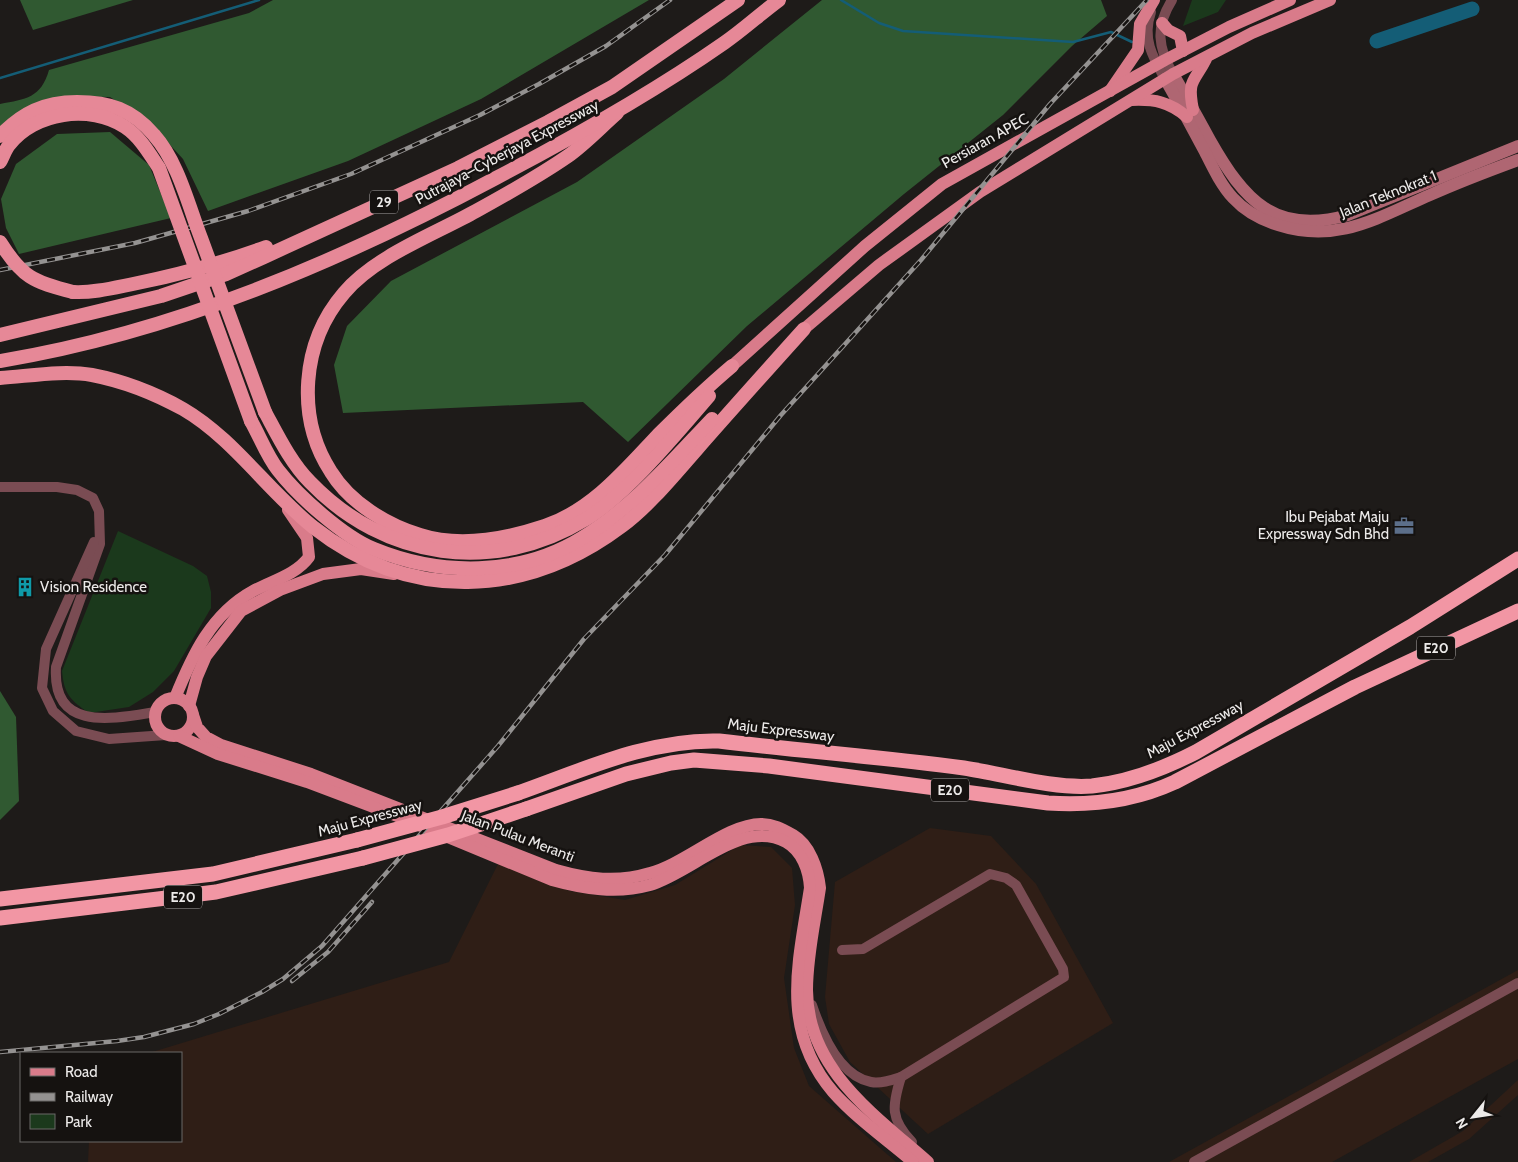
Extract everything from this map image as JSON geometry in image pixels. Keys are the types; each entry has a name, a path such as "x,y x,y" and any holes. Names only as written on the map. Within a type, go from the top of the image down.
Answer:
{"highway":[{"name":"Putrajaya–Cyberjaya Expressway","path":"0,335 161,296 216,277 373,207 458,168 612,87 738,0"},
{"name":"Putrajaya–Cyberjaya Expressway","path":"0,360 88,342 170,320 275,284 420,217 617,113 725,43 778,0"},
{"path":"0,136 16,119 38,109 63,102 114,105 136,118 154,135 167,155 185,196 266,412 293,461 308,481 334,505 378,531 419,547 448,553 487,553 553,537 588,518 612,499 644,467 715,388 732,366"},
{"path":"617,113 569,156 477,210 397,253 368,272 344,293 323,325 309,362 307,402 313,432 331,472 351,495 383,520 422,536 448,540 484,540 509,536 548,525 582,507 615,481 690,403 732,366"},
{"path":"0,162 9,145 22,132 53,117 70,114 104,117 125,127 144,145 159,168 251,421 278,470 323,516 372,548 410,561 449,568 489,568 521,563 560,549 580,539 614,517 638,496 720,409 804,329"},
{"path":"0,242 16,266 42,285 73,292 90,293 223,263 373,207"},
{"path":"0,378 49,374 91,375 137,388 185,410 220,438 314,527 366,560 428,580 449,583 491,581 525,575 568,560 588,550 624,525 641,510 804,329"},
{"name":"Maju Expressway","path":"0,899 213,874 357,840 442,817 518,793 623,756 675,742 694,740 719,741 965,768 1070,785 1090,786 1122,781 1167,767 1196,752 1410,627 1518,560"},
{"name":"E20","path":"0,918 216,892 364,858 448,835 626,774 694,760 769,766 1048,803 1073,805 1114,802 1142,795 1176,782 1355,687 1518,611"}],"main road":[{"path":"1110,91 1138,50 1140,24 1155,0"},
{"name":"Persiaran APEC","path":"732,366 865,246 942,184 1161,62 1229,27 1290,0"},
{"path":"804,329 879,265 957,207 1169,76 1252,33 1330,0"},
{"path":"1162,23 1173,34 1180,36 1183,51"},
{"path":"1129,100 1146,99 1168,103 1190,113 1193,78 1207,57"},
{"name":"Jalan Teknokrat 1","path":"1169,76 1190,113 1228,172 1242,190 1261,207 1295,220 1330,220 1348,215 1518,146"},
{"name":"Jalan Teknokrat 1","path":"1190,113 1218,178 1232,198 1249,212 1264,220 1293,230 1313,233 1334,232 1363,225 1457,183 1518,160"},
{"path":"175,698 196,651 222,613 234,602 254,590 296,569 309,557 307,538 302,528 266,482"},
{"path":"191,711 181,700 175,698 162,702 155,712 156,726 166,735 179,736 190,728 197,678 210,650 232,620 241,611 259,600 302,580 342,570 361,569 428,580"},
{"name":"Jalan Pulau Meranti","path":"191,711 197,726 206,737 222,745 311,774 556,870 582,877 609,879 648,874 666,868 738,828 760,824 778,827 799,839 818,873 820,888 807,991 808,1012 817,1044 841,1083 929,1162"},
{"name":"Jalan Pulau Meranti","path":"179,736 218,754 308,782 552,880 580,888 625,890 649,885 670,878 742,838 758,835 774,836 792,846 802,859 809,874 810,888 796,980 797,1014 802,1036 813,1061 832,1091 865,1123 913,1162"}],"street":[{"path":"1155,0 1147,23 1148,48 1161,62 1169,76"},
{"path":"1161,62 1160,40 1162,23 1172,0"},
{"path":"0,487 57,487 77,490 93,498 99,512 100,544 56,667 55,683 57,693 70,709 88,719 116,718 155,712"},
{"path":"99,535 94,541 46,650 42,688 53,711 76,731 109,740 166,735"},
{"path":"807,991 827,1039 850,1071 860,1079 872,1082 901,1077 1064,977 1063,969 1016,885 1006,878 990,874 863,949 842,950"},
{"path":"1194,1162 1518,983"},
{"path":"901,1077 893,1108 896,1118 904,1134 929,1162"}],"shaded area":[{"path":"930,828 991,836 1036,884 1113,1023 928,1134 850,1062 829,1024 825,997 835,882"},
{"path":"740,845 771,847 792,868 795,905 784,978 794,1048 809,1086 896,1162 88,1162 89,1142 182,1142 182,1052 152,1052 449,962 498,864 570,891 625,900 675,885"},
{"path":"1518,970 1518,1059 1332,1162 1169,1162"},
{"path":"1518,1080 1518,1095 1469,1139 1428,1162 1409,1162 1463,1131"}],"green space":[{"path":"20,0 133,0 33,30"},
{"path":"273,0 649,0 481,99 348,161 208,211 183,159 149,122 110,97 63,96 0,130 0,104 18,101 37,92 46,79 49,70 249,13"},
{"path":"822,0 1101,0 1107,16 1072,46 1003,115 904,194 747,326 628,442 583,402 343,413 334,365 347,326 391,281 577,182 724,79"},
{"path":"1192,0 1226,0 1218,12 1183,26"},
{"path":"110,132 149,165 171,218 19,254 6,228 1,199 16,164 57,134"},
{"path":"118,531 193,566 207,576 211,592 211,608 174,671 153,692 129,707 89,713 69,696 64,685 62,671"},
{"path":"0,691 16,717 19,801 0,820"}],"waterway":[{"path":"0,78 259,0"},
{"path":"841,0 879,23 903,31 1073,42 1111,32 1132,42"},
{"path":"1377,41 1472,9"}],"railway":[{"path":"0,270 135,243 248,211 351,174 480,115 539,84 606,46 670,0"},
{"path":"0,1052 117,1041 144,1037 194,1024 219,1014 262,992 283,979 322,946 498,746 584,639 665,555 781,415 921,260 1050,104 1147,0"},
{"path":"292,981 328,952 372,902"}],"place":[{"name":"Ibu Pejabat Maju Expressway Sdn Bhd","path":"1404,526"},
{"name":"Vision Residence","path":"25,587"}]}
